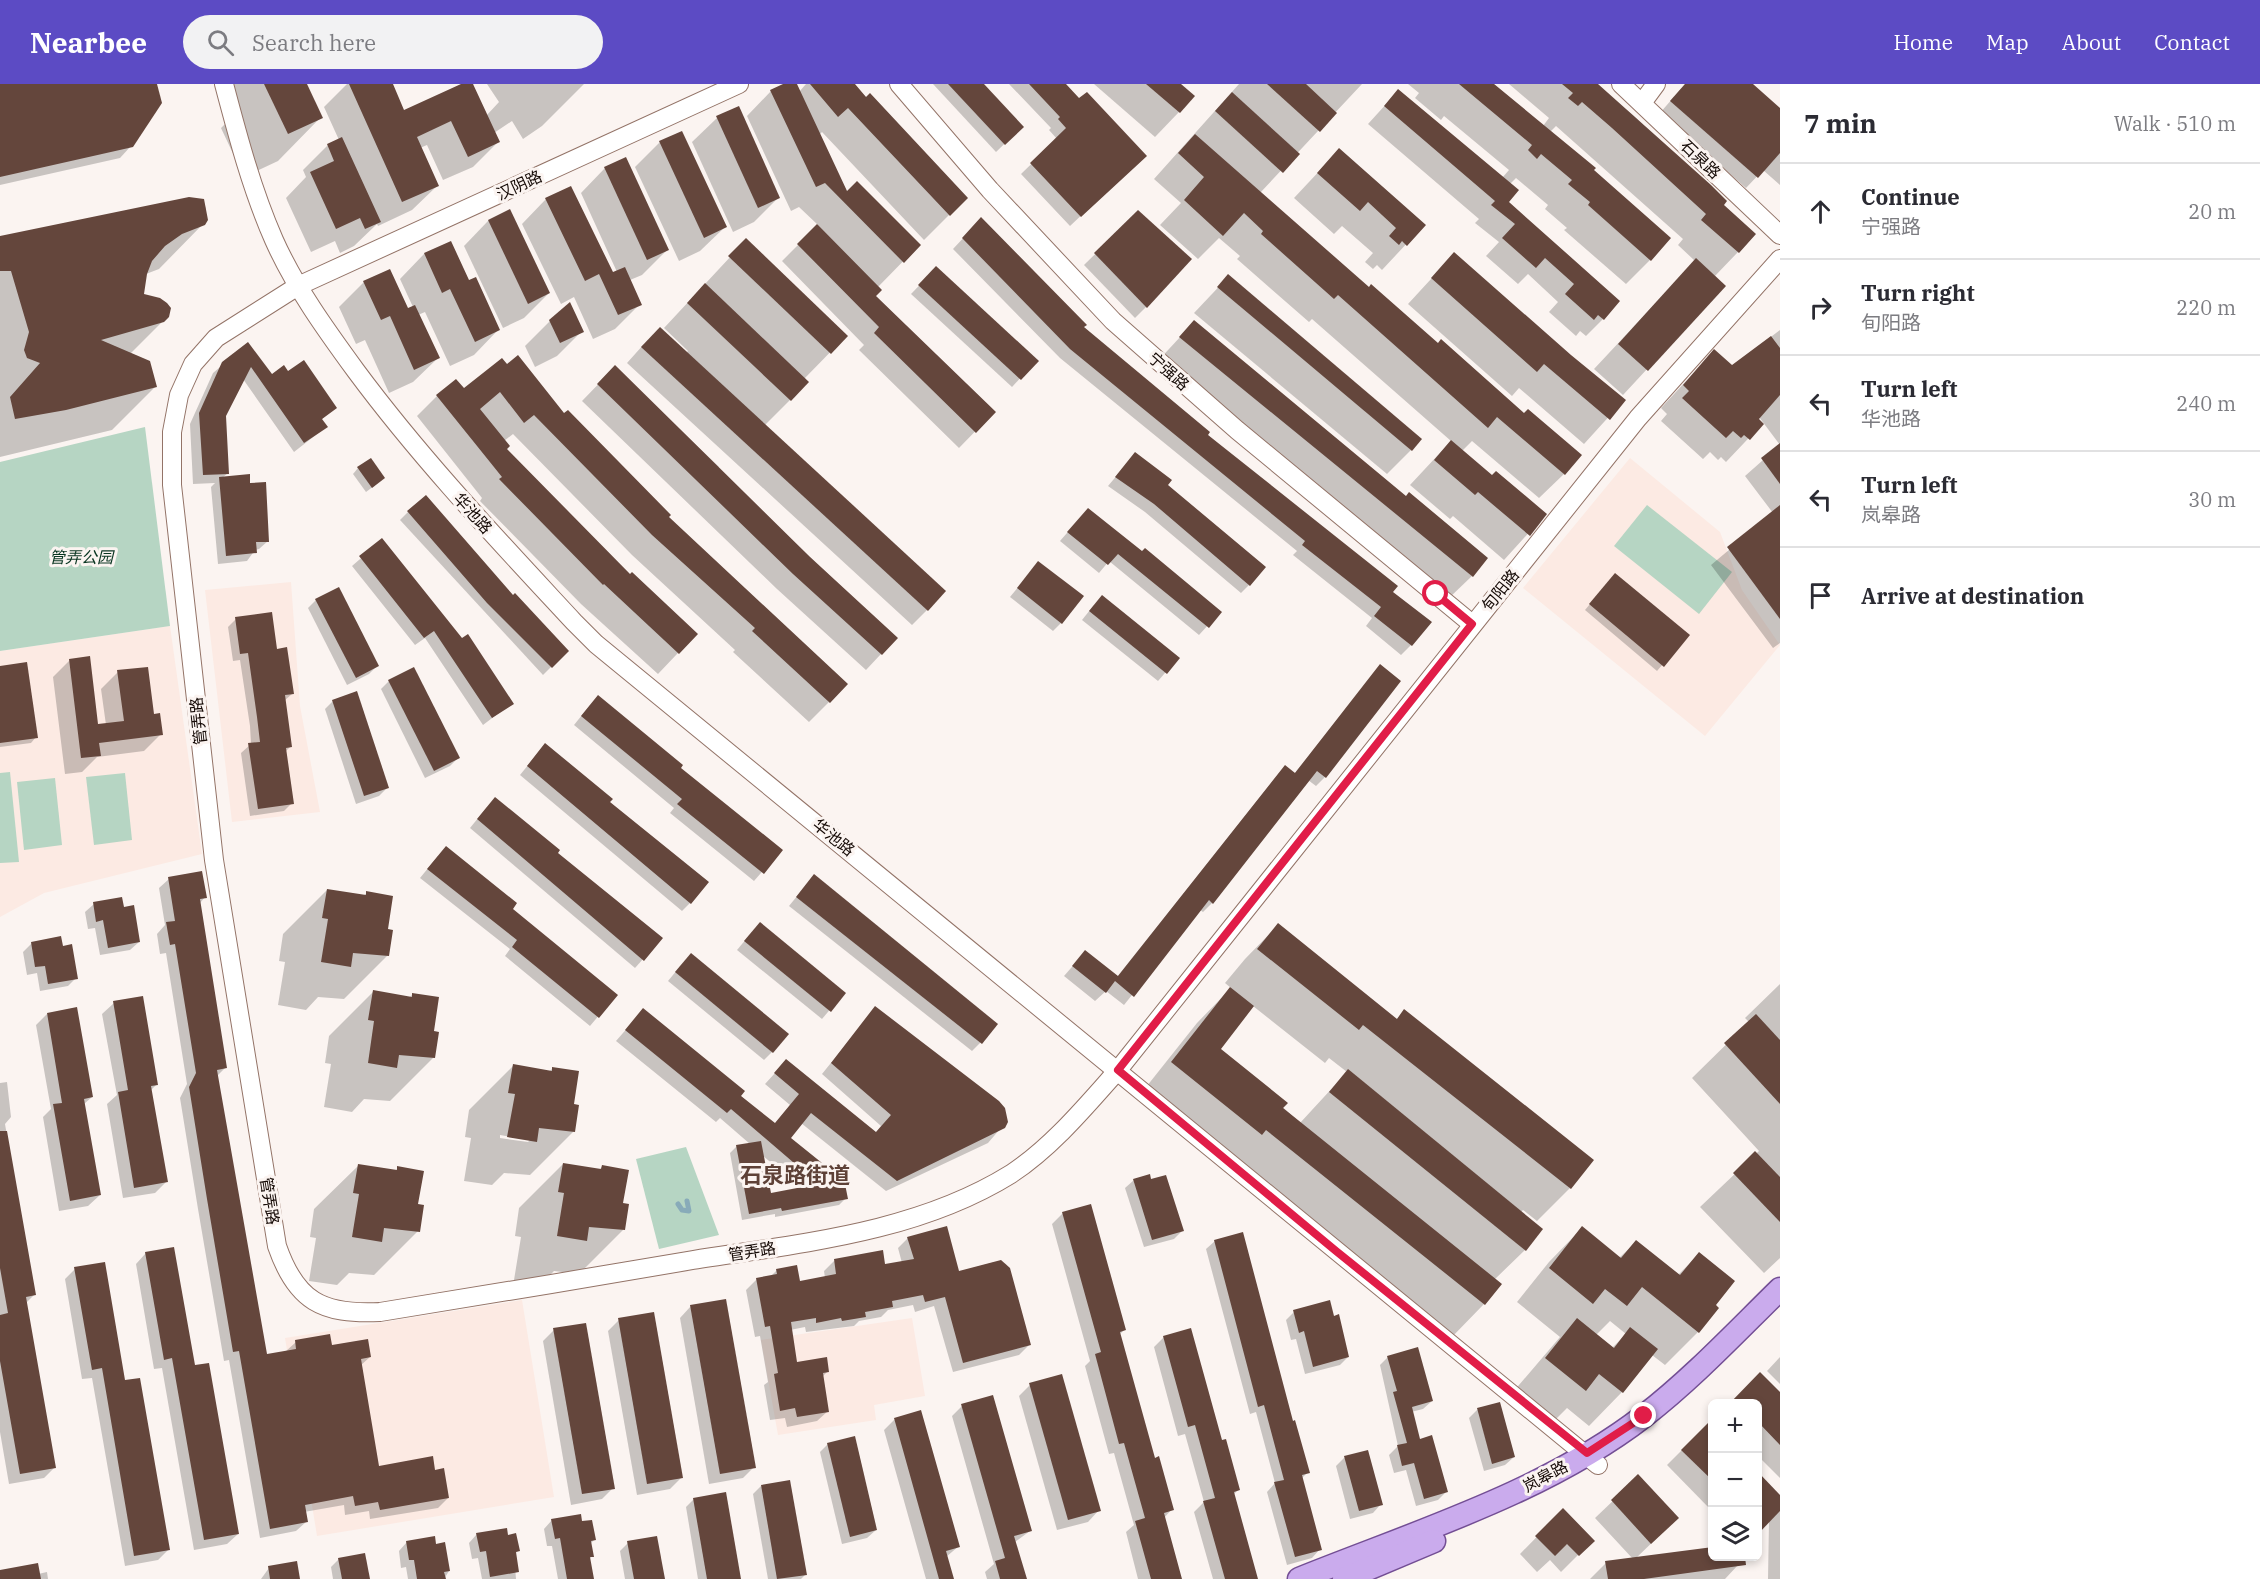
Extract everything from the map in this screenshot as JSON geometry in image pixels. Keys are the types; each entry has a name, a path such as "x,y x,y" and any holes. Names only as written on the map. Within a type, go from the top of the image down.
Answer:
{"main road":[{"name":"岚皋路","path":"1344,1579 1522,1504 1592,1459 1694,1374 1780,1289"},
{"name":"岚皋路","path":"1299,1579 1517,1491 1592,1459 1653,1429 1703,1387 1780,1305"}],"street":[{"name":"华池路","path":"224,84 254,191 275,242 298,286 340,350 430,466 573,622 596,644 1592,1459"},
{"name":"汉阴路","path":"298,286 739,84"},
{"name":"宁强路","path":"899,84 990,190 1113,321 1237,430 1472,624"},
{"name":"石泉路","path":"1621,84 1780,235"},
{"path":"1642,103 1656,84"},
{"name":"旬阳路","path":"1118,1070 1638,418 1780,259"},
{"name":"管弄路","path":"298,286 216,338 193,364 180,395 172,443 172,485 214,860 278,1246 287,1274 302,1293 327,1306 355,1313 380,1312 850,1235 930,1213 973,1195 1012,1172 1050,1143 1118,1070"}],"shaded area":[{"path":"1630,458 1720,532 1742,590 1780,645 1705,736 1523,588"},
{"path":"291,582 300,706 320,812 232,822 205,590"},
{"path":"170,626 202,854 44,893 0,917 0,651"},
{"path":"522,1300 554,1497 317,1536 285,1338"},
{"path":"912,1318 925,1396 874,1405 876,1420 778,1435 761,1340"}],"green space":[{"name":"管弄公园","path":"145,427 170,626 0,651 0,462"},
{"path":"1647,505 1732,572 1699,614 1614,546"},
{"path":"10,772 19,862 0,863 0,773"},
{"path":"125,773 132,840 94,845 86,777"},
{"path":"55,778 62,845 24,850 17,782"},
{"path":"686,1147 719,1235 659,1249 636,1159"}],"building":[{"path":"0,84 157,84 162,103 133,147 0,177"},
{"path":"264,84 307,84 323,118 288,134"},
{"path":"349,84 393,84 404,110 461,84 473,84 500,142 468,157 451,121 417,137 439,186 402,202"},
{"path":"783,84 797,84 847,191 857,181 921,245 904,263 825,183 816,187 770,90"},
{"path":"810,84 855,84 866,97 870,93 968,198 950,216 848,108 838,117"},
{"path":"948,84 984,84 1024,127 1005,145"},
{"path":"1029,84 1066,84 1079,98 1087,92 1147,156 1081,217 1030,163 1066,128 1058,119 1060,117"},
{"path":"1146,84 1181,84 1195,96 1180,113"},
{"path":"1267,84 1306,84 1337,113 1320,132"},
{"path":"1459,84 1494,84 1596,168 1594,170 1671,238 1651,261 1588,205 1590,202 1568,184 1572,180 1541,154 1537,159 1528,150 1532,145"},
{"path":"1562,84 1598,84 1711,185 1727,201 1724,205 1756,234 1739,253 1701,220 1706,214 1612,128 1582,102 1578,106 1568,98 1573,93"},
{"path":"1685,84 1753,84 1780,108 1780,153 1758,178 1670,101"},
{"path":"1398,89 1519,190 1509,202 1620,301 1604,320 1598,315 1594,320 1565,294 1574,284 1545,258 1536,268 1502,238 1515,224 1491,205 1495,201 1384,106"},
{"path":"1232,92 1300,154 1283,173 1215,111"},
{"path":"739,106 780,198 758,208 716,116"},
{"path":"682,131 727,227 704,238 659,141"},
{"path":"1195,134 1369,287 1371,284 1438,343 1441,339 1524,413 1528,409 1582,455 1565,475 1497,417 1488,428 1338,295 1334,299 1261,234 1263,231 1244,213 1223,236 1184,200 1204,177 1178,153"},
{"path":"342,137 381,222 365,229 360,218 336,229 310,172 334,161 327,144"},
{"path":"1339,148 1426,225 1407,246 1402,241 1399,245 1389,236 1396,228 1368,202 1360,211 1317,173"},
{"path":"626,157 669,250 647,260 604,167"},
{"path":"571,186 613,272 625,267 642,305 618,315 599,274 585,281 545,198"},
{"path":"189,197 204,199 208,220 205,225 182,234 165,246 152,261 147,274 144,294 160,298 167,303 171,308 169,317 164,322 101,340 150,361 157,387 66,410 15,419 10,397 40,363 27,358 24,350 29,332 11,271 0,271 0,236"},
{"path":"510,209 550,293 528,304 488,220"},
{"path":"1138,210 1192,259 1147,308 1094,253"},
{"path":"981,217 1087,325 1084,327 1210,432 1208,435 1398,586 1393,592 1432,622 1412,646 1374,616 1381,607 1302,545 1305,541 1070,349 962,238"},
{"path":"817,224 882,290 876,296 996,412 976,433 874,333 879,327 797,244"},
{"path":"746,238 848,336 831,354 728,256"},
{"path":"451,241 469,280 476,277 500,330 475,342 450,289 442,293 424,253"},
{"path":"1454,252 1626,400 1610,420 1544,364 1537,372 1431,278"},
{"path":"1696,258 1726,286 1648,371 1618,344"},
{"path":"936,266 1039,361 1021,380 918,285"},
{"path":"390,269 408,308 415,305 440,358 414,370 390,316 381,320 363,281"},
{"path":"1228,274 1422,439 1412,451 1217,287"},
{"path":"705,283 809,382 791,401 687,303"},
{"path":"570,302 584,332 560,343 549,320"},
{"path":"1194,320 1406,496 1409,492 1488,558 1473,577 1179,337"},
{"path":"660,327 946,591 928,611 641,347"},
{"path":"1771,336 1780,348 1780,395 1759,419 1764,424 1750,440 1744,435 1741,438 1733,431 1726,438 1682,398 1689,391 1683,385 1714,349 1732,365"},
{"path":"248,342 272,374 284,365 288,371 304,360 337,408 322,419 328,427 304,443 251,367 226,416 229,474 203,475 199,413 222,362"},
{"path":"518,355 564,413 568,410 671,515 669,517 848,684 830,703 752,631 755,628 652,535 534,415 524,423 500,392 480,409 510,446 507,449 630,574 632,572 698,634 679,654 603,585 499,479 502,477 436,395 456,379 464,388 502,358 507,364"},
{"path":"615,365 810,557 898,638 882,655 793,574 597,384"},
{"path":"1451,440 1492,475 1496,471 1547,514 1530,536 1478,492 1475,495 1434,460"},
{"path":"1780,443 1780,484 1761,458"},
{"path":"1135,452 1172,480 1168,485 1266,567 1250,586 1154,504 1115,477"},
{"path":"371,458 385,478 372,488 357,467"},
{"path":"250,474 250,483 266,482 269,542 256,542 257,553 226,556 219,477"},
{"path":"426,495 513,595 515,593 569,651 552,668 487,603 407,511"},
{"path":"1780,505 1780,619 1727,547"},
{"path":"1088,508 1142,551 1145,548 1222,612 1209,628 1118,554 1108,565 1067,532"},
{"path":"382,538 462,638 468,634 514,704 492,718 434,631 424,638 359,556"},
{"path":"1038,561 1084,596 1062,624 1017,588"},
{"path":"1615,573 1690,635 1664,667 1589,604"},
{"path":"339,587 379,666 356,678 315,599"},
{"path":"1102,595 1180,658 1167,674 1089,611"},
{"path":"272,612 277,649 287,647 294,694 285,695 292,747 286,748 294,804 258,809 248,743 260,742 248,653 240,654 235,617"},
{"path":"90,656 98,724 124,721 117,670 148,667 154,714 160,713 163,735 99,743 101,756 81,758 69,659"},
{"path":"27,662 38,738 0,743 0,666"},
{"path":"1380,664 1401,681 1326,778 1317,771 1213,904 1209,900 1134,997 1115,981 1106,993 1072,966 1085,950 1118,976 1285,765 1295,773"},
{"path":"414,667 460,758 434,771 388,680"},
{"path":"357,691 389,788 364,796 332,700"},
{"path":"598,695 683,765 681,768 783,850 764,874 677,804 682,799 581,716"},
{"path":"545,743 613,799 610,802 709,882 691,904 527,766"},
{"path":"495,797 560,850 558,853 663,938 644,961 477,819"},
{"path":"446,846 517,903 513,909 618,995 599,1018 512,947 517,940 427,869"},
{"path":"202,871 207,898 200,899 227,1068 217,1070 267,1354 296,1349 295,1340 330,1334 332,1345 368,1339 371,1357 361,1359 379,1466 433,1456 435,1470 444,1468 449,1498 380,1510 378,1502 355,1506 353,1496 305,1505 308,1522 270,1529 239,1351 233,1352 189,1087 196,1073 175,944 170,945 166,922 175,921 168,877"},
{"path":"814,874 998,1024 982,1044 796,897"},
{"path":"327,889 366,895 366,891 393,896 388,929 393,930 389,956 353,953 351,967 321,962 328,919 322,918"},
{"path":"122,897 124,907 134,905 140,942 108,948 103,920 96,922 93,902"},
{"path":"760,922 846,993 831,1012 744,941"},
{"path":"1278,923 1397,1019 1404,1009 1594,1160 1571,1189 1363,1025 1359,1030 1257,949"},
{"path":"61,936 63,946 72,944 78,979 48,984 45,966 35,967 31,942"},
{"path":"691,953 789,1034 773,1053 675,972"},
{"path":"1230,987 1254,1006 1221,1049 1288,1103 1283,1108 1502,1284 1485,1305 1266,1130 1262,1135 1171,1062"},
{"path":"373,990 412,997 412,993 439,997 434,1031 439,1032 435,1058 399,1055 397,1068 368,1063 374,1021 368,1020"},
{"path":"143,996 158,1085 151,1086 168,1182 134,1188 118,1092 128,1090 113,1001"},
{"path":"875,1006 999,1101 1005,1108 1008,1122 1005,1128 897,1181 811,1113 791,1138 827,1167 815,1181 731,1109 727,1113 625,1030 643,1008 745,1091 741,1096 775,1123 799,1094 774,1073 786,1059 876,1132 891,1115 831,1063"},
{"path":"77,1007 93,1097 84,1099 101,1195 70,1201 53,1104 62,1103 47,1013"},
{"path":"1756,1014 1780,1040 1780,1104 1724,1043"},
{"path":"513,1064 552,1071 552,1067 579,1071 574,1104 579,1105 575,1132 539,1128 537,1142 507,1137 515,1094 508,1093"},
{"path":"1348,1069 1543,1229 1526,1251 1329,1092"},
{"path":"0,1131 7,1131 36,1295 26,1297 56,1468 20,1474 0,1361 0,1315 8,1313 0,1268"},
{"path":"761,1141 771,1193 844,1179 848,1199 782,1211 781,1208 749,1214 736,1145"},
{"path":"1755,1151 1780,1177 1780,1222 1733,1173"},
{"path":"563,1163 601,1169 602,1165 629,1170 623,1203 629,1204 625,1230 589,1227 587,1241 557,1236 564,1193 558,1192"},
{"path":"358,1164 397,1170 397,1166 424,1171 418,1204 424,1205 420,1232 384,1228 382,1242 352,1237 359,1194 353,1193"},
{"path":"1150,1174 1151,1179 1166,1175 1184,1231 1152,1240 1133,1179"},
{"path":"1091,1204 1126,1330 1120,1332 1155,1458 1159,1456 1174,1510 1164,1513 1182,1579 1151,1579 1135,1521 1145,1518 1124,1443 1119,1444 1095,1354 1101,1352 1062,1212"},
{"path":"947,1226 959,1271 1001,1260 1010,1268 1031,1345 963,1363 945,1297 925,1302 923,1295 892,1301 893,1307 865,1312 866,1317 842,1321 841,1318 816,1323 816,1318 791,1322 797,1362 827,1357 829,1372 823,1373 829,1412 797,1417 795,1408 780,1411 774,1374 778,1373 770,1326 765,1327 756,1278 777,1274 776,1269 797,1265 800,1281 836,1274 834,1259 883,1250 885,1264 914,1259 907,1237"},
{"path":"1582,1226 1621,1258 1636,1240 1680,1275 1699,1252 1735,1281 1716,1305 1719,1308 1699,1333 1642,1287 1627,1306 1605,1289 1593,1304 1549,1268"},
{"path":"1243,1232 1293,1421 1295,1420 1310,1473 1302,1475 1322,1550 1295,1557 1274,1482 1284,1480 1264,1405 1258,1407 1214,1240"},
{"path":"174,1247 195,1365 209,1363 239,1534 204,1540 172,1358 164,1360 145,1252"},
{"path":"105,1262 125,1380 140,1378 170,1550 134,1556 102,1368 92,1370 74,1267"},
{"path":"726,1299 756,1468 720,1474 690,1305"},
{"path":"1330,1300 1334,1316 1339,1314 1349,1357 1313,1367 1304,1331 1299,1333 1293,1310"},
{"path":"654,1312 683,1478 647,1484 618,1318"},
{"path":"1577,1318 1614,1348 1630,1327 1658,1349 1623,1393 1599,1374 1586,1391 1545,1358"},
{"path":"586,1323 615,1489 582,1494 553,1328"},
{"path":"1191,1328 1222,1440 1226,1439 1240,1490 1234,1492 1258,1579 1225,1579 1203,1501 1215,1498 1195,1425 1188,1427 1163,1336"},
{"path":"1418,1347 1433,1401 1412,1407 1420,1439 1432,1435 1448,1492 1424,1499 1414,1463 1402,1466 1397,1445 1407,1443 1393,1392 1397,1391 1387,1356"},
{"path":"1760,1372 1780,1392 1780,1445 1762,1426 1762,1399 1734,1399"},
{"path":"1062,1374 1101,1511 1068,1520 1029,1383"},
{"path":"993,1395 1032,1531 1014,1536 1027,1579 1000,1579 995,1561 1005,1558 961,1404"},
{"path":"1500,1402 1515,1457 1492,1464 1477,1408"},
{"path":"921,1410 960,1547 946,1551 954,1579 939,1579 894,1418"},
{"path":"1708,1423 1708,1476 1681,1450"},
{"path":"855,1436 877,1530 850,1537 827,1443"},
{"path":"1368,1450 1383,1505 1359,1511 1344,1456"},
{"path":"1638,1474 1679,1518 1651,1544 1611,1500"},
{"path":"1762,1476 1780,1495 1780,1511 1762,1530"},
{"path":"790,1480 807,1575 777,1579 761,1485"},
{"path":"726,1492 741,1579 707,1579 693,1498"},
{"path":"1563,1508 1595,1541 1579,1556 1567,1544 1555,1556 1535,1536"},
{"path":"581,1514 582,1521 592,1520 596,1540 591,1541 594,1557 590,1557 594,1579 567,1579 560,1538 555,1539 551,1519"},
{"path":"507,1528 508,1535 516,1533 520,1551 516,1552 519,1572 490,1577 486,1551 480,1552 476,1533"},
{"path":"435,1536 436,1544 445,1542 450,1571 444,1572 446,1579 417,1579 414,1560 409,1560 406,1541"},
{"path":"657,1536 665,1579 634,1579 627,1541"},
{"path":"1708,1548 1708,1561 1746,1561 1746,1565 1644,1579 1608,1579 1605,1561"},
{"path":"365,1553 370,1579 342,1579 338,1558"},
{"path":"297,1561 300,1579 270,1579 268,1566"},
{"path":"38,1563 41,1579 0,1579 0,1570"}],"waterway":[{"path":"678,1204 682,1210 689,1211 687,1201"}],"district":[{"name":"石泉路街道","path":"795,1175"}],"route":[{"path":"1436,594 1472,624 1262,892 1118,1070 1336,1251 1587,1453 1644,1416"}]}
